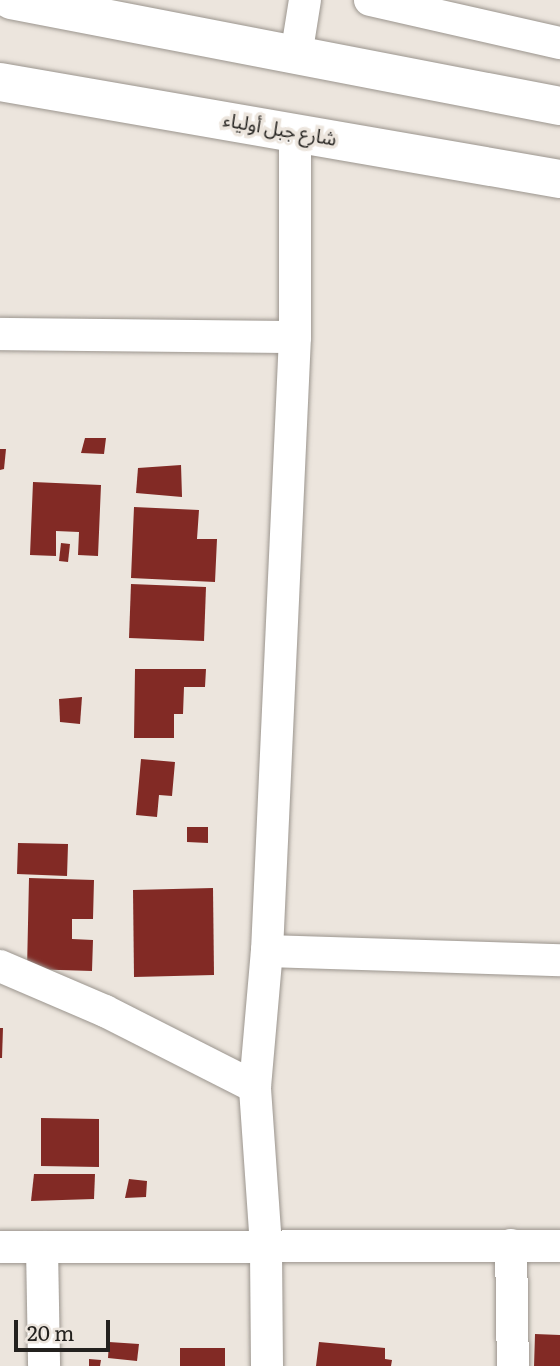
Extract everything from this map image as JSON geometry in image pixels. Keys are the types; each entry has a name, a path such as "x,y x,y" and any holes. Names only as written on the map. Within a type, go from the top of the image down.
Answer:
{"main road":[{"path":"11,0 560,106"},
{"name":"شارع جبل أولياء","path":"0,82 560,179"}],"street":[{"path":"296,56 305,0"},
{"path":"370,0 438,6 560,43"},
{"path":"267,1366 266,1246 255,1087 267,951 295,337 295,131"},
{"path":"0,334 295,337"},
{"path":"267,951 560,960"},
{"path":"0,966 105,1012 255,1087"},
{"path":"510,1245 513,1366"},
{"path":"0,1247 560,1246"},
{"path":"43,1247 44,1366"}],"building":[{"path":"85,438 106,438 104,454 81,453"},
{"path":"0,449 6,449 4,469 0,470"},
{"path":"181,465 182,497 136,493 138,468"},
{"path":"33,482 101,485 98,556 78,555 79,532 56,531 56,556 30,555"},
{"path":"134,507 199,510 197,539 217,539 215,582 131,578"},
{"path":"61,543 70,544 68,562 59,561"},
{"path":"131,584 206,587 204,641 129,638"},
{"path":"135,669 206,669 205,687 184,687 183,714 174,714 174,738 134,738"},
{"path":"82,697 80,724 60,722 59,699"},
{"path":"141,759 175,762 172,796 159,795 157,817 136,815"},
{"path":"187,827 208,827 208,843 187,842"},
{"path":"18,843 68,844 67,876 17,874"},
{"path":"29,878 94,880 93,919 72,919 72,939 93,940 92,971 27,969"},
{"path":"213,888 214,975 134,977 133,890"},
{"path":"0,1028 3,1028 2,1058 0,1058"},
{"path":"41,1118 99,1119 99,1167 41,1166"},
{"path":"34,1174 95,1174 94,1199 31,1201"},
{"path":"129,1179 147,1181 146,1197 125,1198"},
{"path":"535,1334 560,1335 560,1366 534,1366"},
{"path":"109,1342 139,1344 137,1361 108,1358"},
{"path":"319,1342 385,1348 385,1359 392,1360 391,1366 316,1366"},
{"path":"180,1348 225,1348 225,1366 180,1366"},
{"path":"89,1359 101,1360 100,1366 89,1366"}]}
